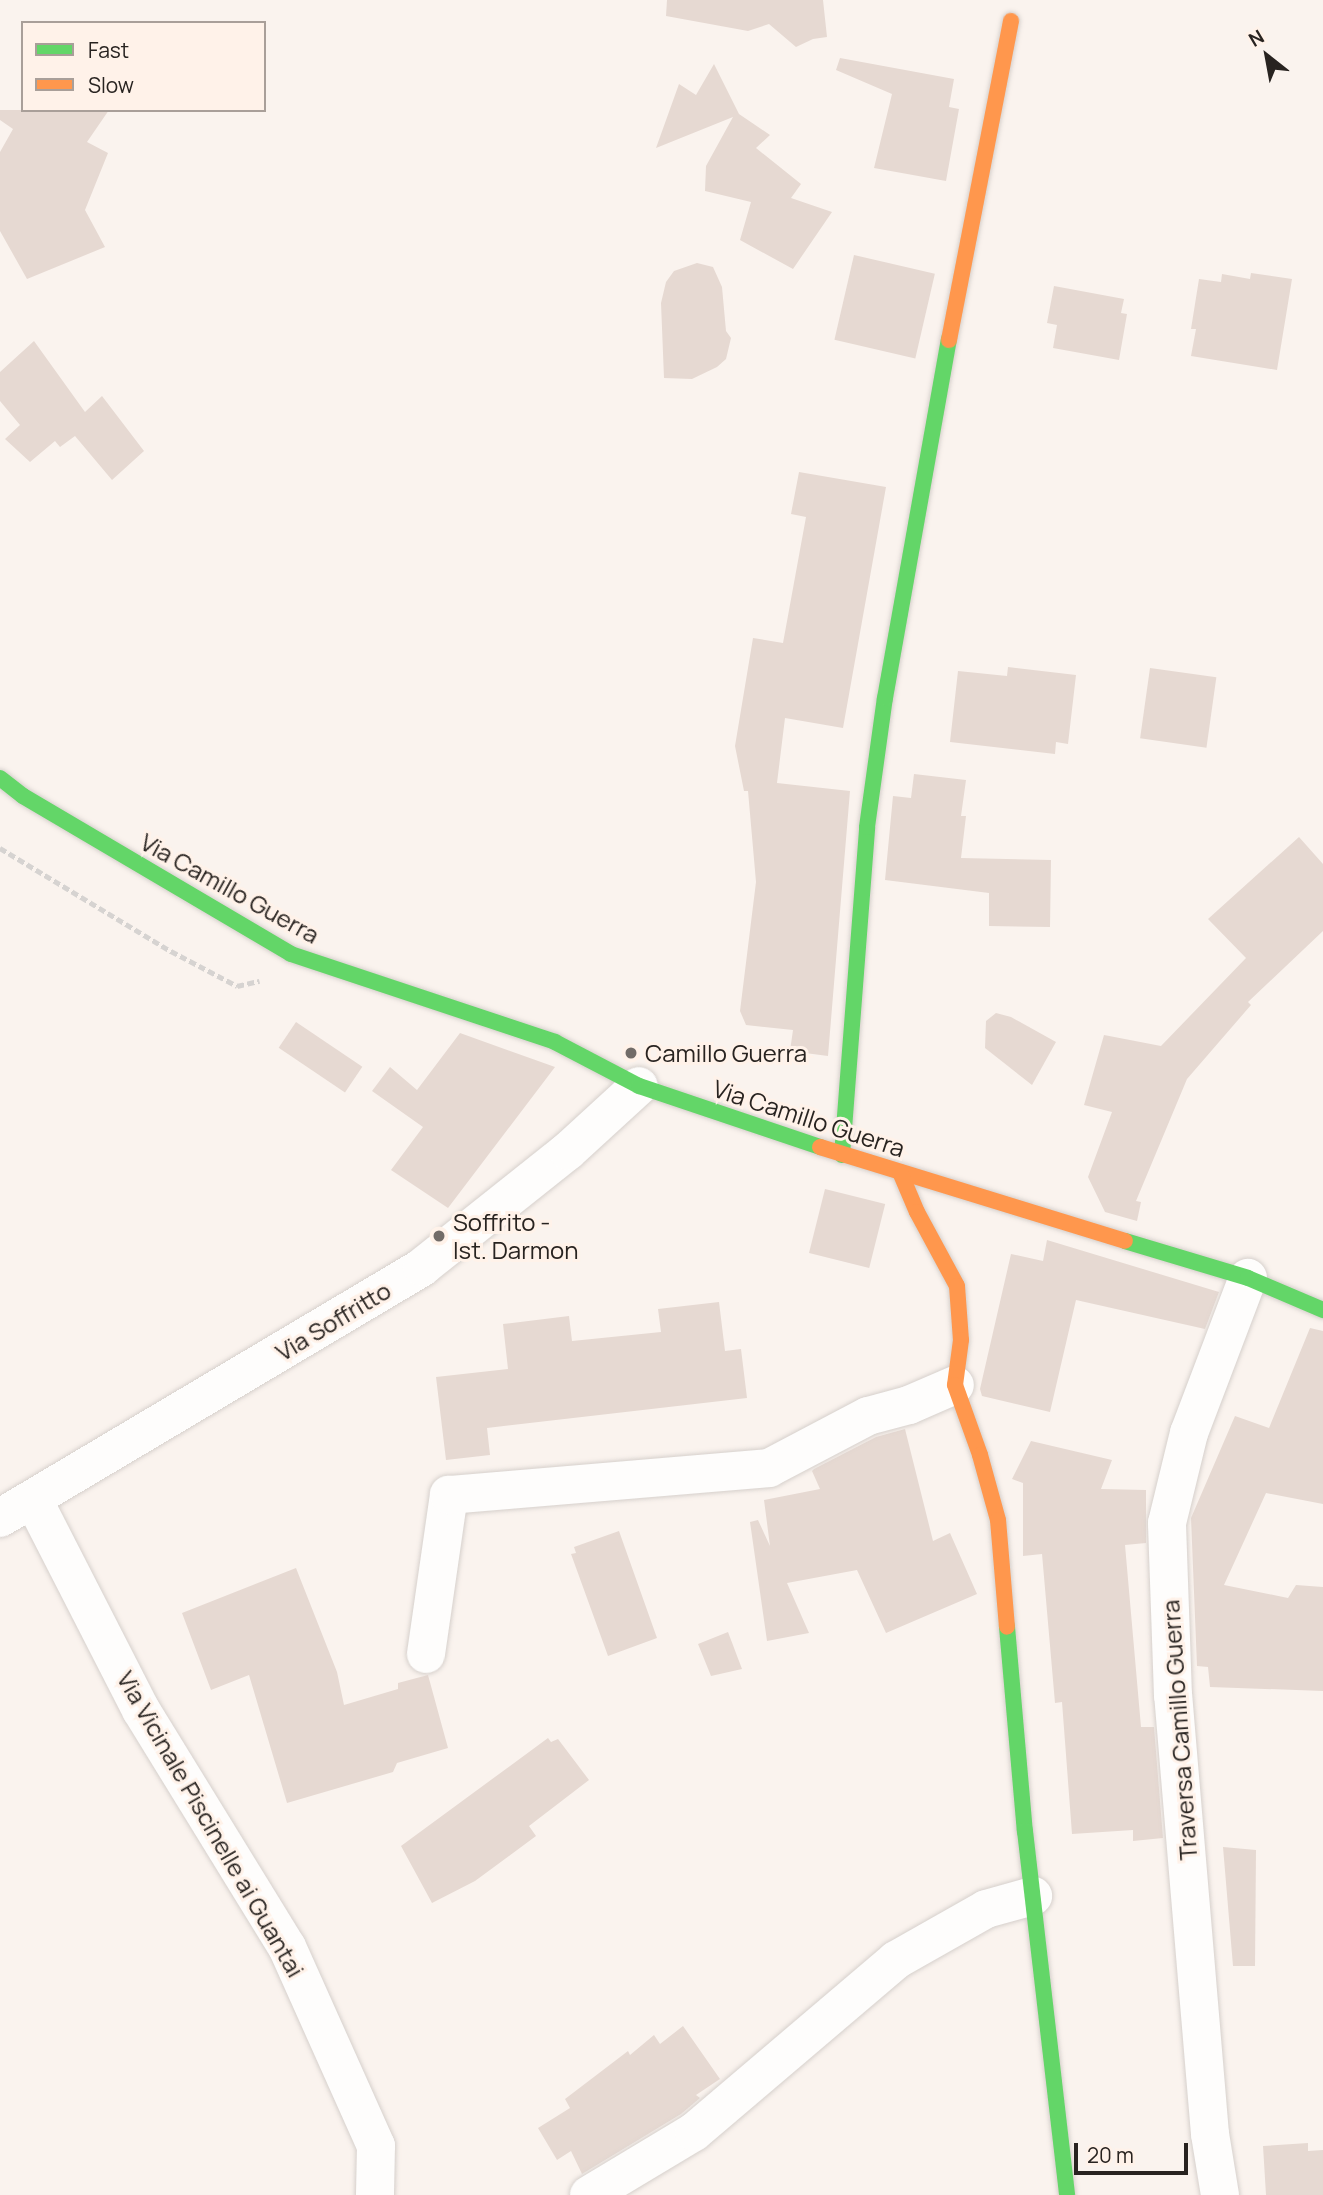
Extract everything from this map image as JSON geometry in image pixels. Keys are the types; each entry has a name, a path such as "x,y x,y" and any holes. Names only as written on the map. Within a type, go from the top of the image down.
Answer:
{"street":[{"path":"842,1155 867,827 885,698 930,438 1011,20"},
{"name":"Via Camillo Guerra","path":"0,778 23,796 291,954 555,1042 639,1086 842,1155 1248,1278 1323,1310"},
{"name":"Via Soffritto","path":"0,1518 33,1501 422,1267 568,1151 639,1086"},
{"path":"900,1172 916,1212 957,1286 961,1339 955,1385 980,1455 998,1520 1033,1896 1068,2195"},
{"name":"Traversa Camillo Guerra","path":"1220,2195 1210,2134 1174,1709 1167,1523 1189,1433 1248,1278"},
{"path":"426,1654 449,1495 769,1468 868,1416 909,1405 955,1385"},
{"name":"Via Vicinale Piscinelle ai Guantai","path":"33,1501 141,1710 288,1947 376,2146 375,2195"},
{"path":"589,2195 694,2132 896,1960 986,1909 1033,1896"}],"path":[{"path":"0,848 171,951 237,986 262,980 291,954"}],"building":[{"path":"667,0 823,0 827,37 813,39 796,47 769,24 748,31 666,16"},
{"path":"840,58 954,79 949,107 959,109 946,181 874,168 892,94 836,70"},
{"path":"714,64 739,114 770,135 756,148 801,184 791,198 832,212 793,269 740,240 751,202 705,191 706,166 733,117 656,148 679,84 696,95"},
{"path":"0,110 108,112 87,142 108,153 85,210 105,247 27,279 0,231 0,152 13,129 0,120"},
{"path":"854,255 935,274 915,358 834,340"},
{"path":"697,263 713,267 722,287 726,331 731,338 726,359 717,367 692,379 664,378 661,303 666,282 674,271"},
{"path":"1251,273 1292,279 1277,370 1191,356 1196,329 1191,329 1199,279 1221,282 1222,274 1250,279"},
{"path":"1054,286 1124,299 1121,313 1127,314 1119,360 1053,348 1057,325 1047,323"},
{"path":"34,341 85,412 102,396 144,451 112,480 75,436 60,447 55,441 30,462 5,439 20,425 0,401 0,372"},
{"path":"799,472 886,487 843,728 785,718 777,783 850,791 828,1056 790,1051 793,1030 746,1025 740,1011 756,882 748,791 744,791 735,746 753,638 783,643 806,517 791,514"},
{"path":"1008,667 1076,675 1068,744 1056,742 1055,754 950,742 958,671 1007,676"},
{"path":"1150,668 1216,677 1206,748 1140,738"},
{"path":"914,774 966,780 961,816 966,816 961,858 1051,860 1050,927 989,926 989,893 885,880 893,796 911,798"},
{"path":"1299,837 1323,864 1323,931 1248,1002 1251,1005 1187,1079 1136,1201 1141,1202 1137,1221 1105,1212 1088,1177 1112,1112 1084,1105 1104,1035 1161,1046 1246,958 1208,919"},
{"path":"996,1013 1011,1017 1056,1042 1032,1085 985,1048 986,1021"},
{"path":"296,1022 362,1067 345,1092 279,1048"},
{"path":"460,1033 555,1067 448,1208 391,1170 423,1127 372,1091 390,1067 417,1090"},
{"path":"825,1189 885,1204 869,1268 809,1253"},
{"path":"1047,1240 1219,1292 1205,1329 1076,1300 1050,1412 982,1396 980,1389 1011,1254 1043,1261"},
{"path":"719,1302 725,1351 741,1349 747,1398 487,1428 490,1455 446,1460 436,1377 508,1369 503,1324 569,1316 572,1341 661,1332 658,1309"},
{"path":"1310,1328 1323,1331 1323,1504 1266,1493 1224,1585 1288,1598 1296,1585 1323,1587 1323,1691 1210,1687 1208,1667 1197,1666 1191,1518 1235,1416 1269,1428"},
{"path":"905,1429 933,1541 950,1533 977,1594 886,1633 857,1570 787,1583 809,1633 767,1641 750,1522 758,1520 770,1546 764,1500 820,1489 812,1471 814,1469 876,1437"},
{"path":"1031,1441 1112,1460 1101,1489 1146,1490 1146,1543 1125,1545 1141,1727 1154,1727 1163,1838 1133,1841 1133,1830 1072,1834 1062,1702 1055,1703 1042,1554 1023,1556 1023,1483 1012,1479"},
{"path":"619,1531 657,1638 608,1656 571,1554 576,1553 574,1547"},
{"path":"296,1568 337,1672 344,1705 398,1689 398,1683 428,1675 448,1748 397,1763 393,1772 287,1803 249,1675 211,1690 182,1613"},
{"path":"728,1632 742,1669 711,1676 698,1644"},
{"path":"548,1738 551,1742 558,1739 589,1780 529,1826 536,1836 475,1881 432,1903 401,1846"},
{"path":"1223,1847 1256,1850 1255,1966 1233,1966"},
{"path":"683,2026 720,2079 696,2095 700,2098 681,2114 582,2174 571,2151 557,2160 538,2128 570,2108 565,2099 628,2051 630,2055 654,2035 660,2044"},
{"path":"1308,2143 1308,2151 1323,2150 1323,2195 1266,2195 1263,2146"}],"traffic: fast":[{"path":"842,1155 867,827 885,698 949,340"},
{"path":"0,778 23,796 291,954 555,1042 639,1086 820,1147"},
{"path":"1125,1241 1248,1278 1323,1310"},
{"path":"1007,1627 1025,1831 1067,2195"}],"traffic: slow":[{"path":"949,340 1011,21"},
{"path":"820,1147 1125,1241"},
{"path":"900,1172 917,1212 957,1286 961,1340 955,1385 980,1455 998,1520 1007,1627"}],"place":[{"name":"Camillo Guerra","path":"631,1053"},
{"name":"Soffrito - Ist. Darmon","path":"439,1236"}]}
